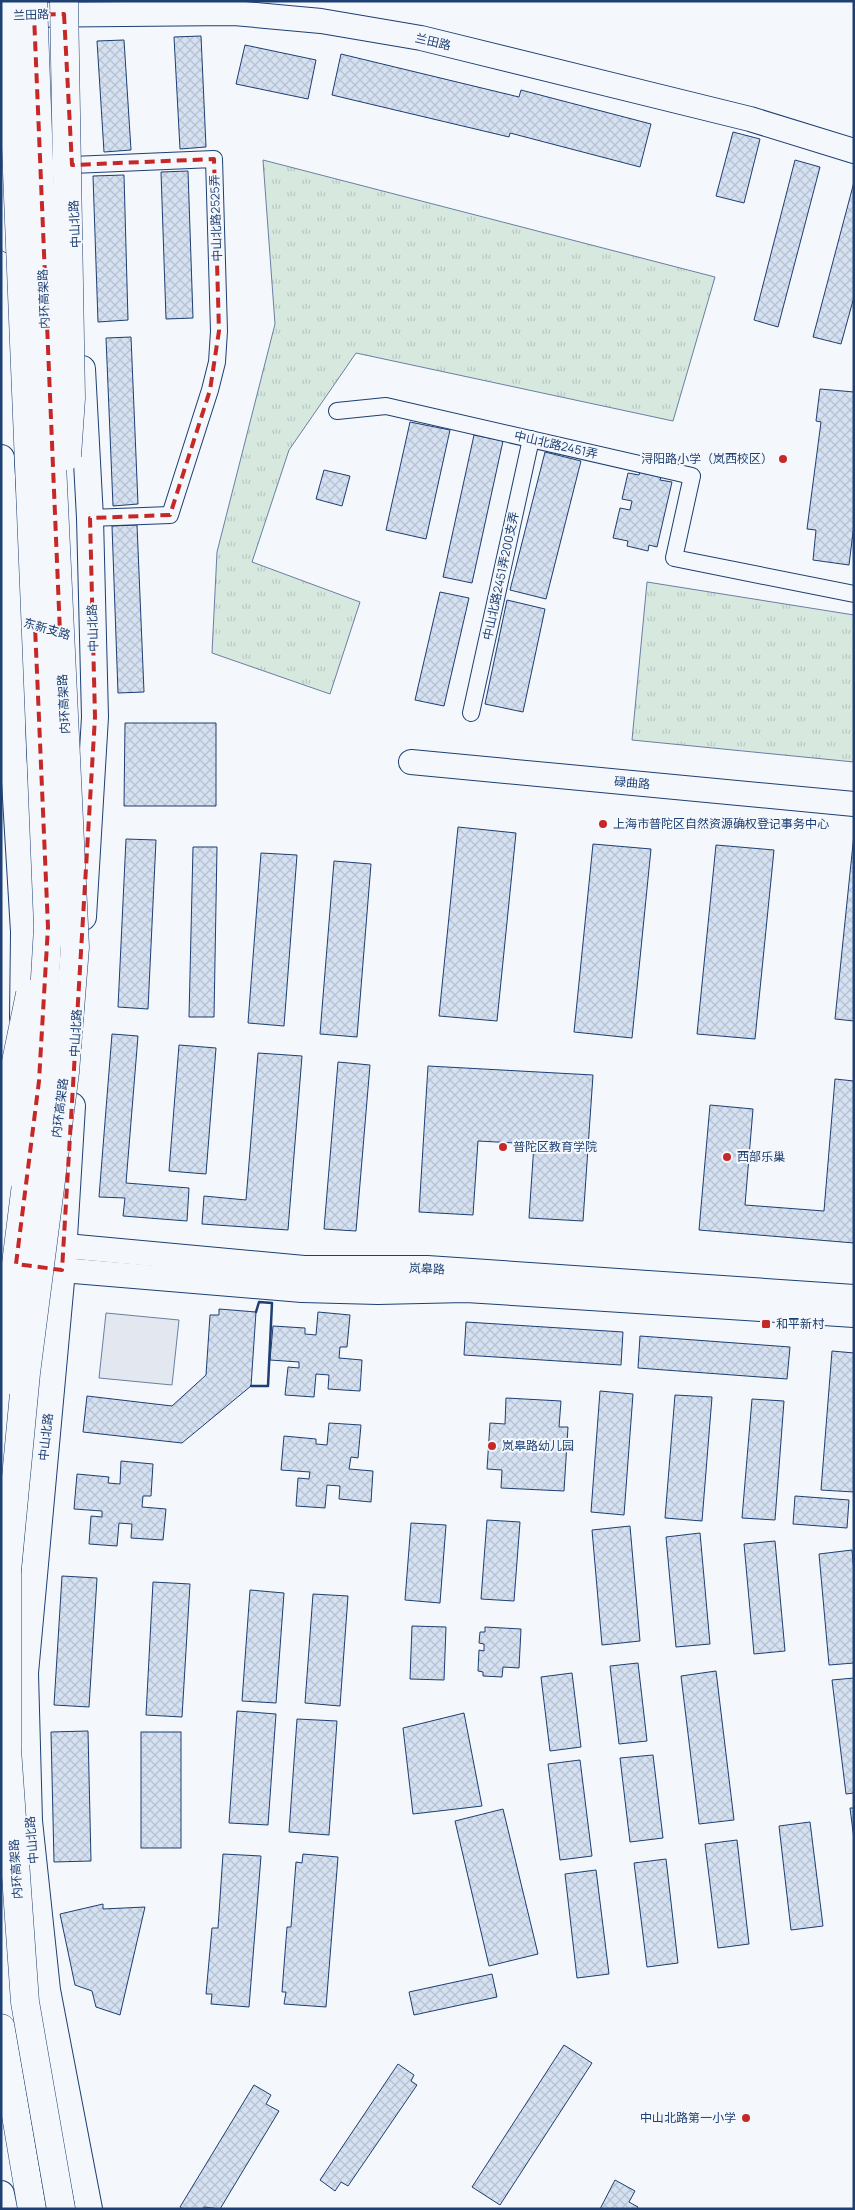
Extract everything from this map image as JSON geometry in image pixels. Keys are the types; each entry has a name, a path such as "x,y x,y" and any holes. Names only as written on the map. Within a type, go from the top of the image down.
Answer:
{"highway":[{"name":"内环高架路","path":"1,1383 39,1081 48,928 10,1"},
{"name":"内环高架路","path":"34,1 44,305 75,947 65,1072 26,1373 7,1570 7,1749 25,2002 61,2209"},
{"path":"58,583 71,398 64,5"},
{"path":"1,182 23,326"},
{"path":"1,1177 11,1086 30,993 48,928"},
{"path":"1,2028 32,2209"}],"main road":[{"name":"兰田路","path":"1,16 64,5 235,7 421,38 750,119 854,151"},
{"name":"中山北路","path":"64,5 90,518 95,717 63,1258 25,1673 29,1821 47,1990 89,2209"},
{"path":"1,458 6,617 24,932 21,1068 1,1218"},
{"name":"碌曲路","path":"411,762 854,804"},
{"name":"岚皋路","path":"1,1240 63,1258 302,1290 378,1292 466,1290 854,1315"},
{"name":"岚皋路","path":"1,1263 63,1258 304,1268 427,1268 854,1297"},
{"path":"1,2194 4,2209"}],"street":[{"name":"中山北路2525弄","path":"72,166 214,159 219,331 217,362 210,390 170,515 90,518"},
{"name":"中山北路2451弄","path":"337,411 386,406 692,476 674,558 854,594"},
{"name":"中山北路2451弄200支弄","path":"471,713 531,439"},
{"name":"东新支路","path":"6,617 94,642"}],"highlighted area":[{"path":"64,14 72,165 214,159 219,331 210,390 170,515 90,518 95,717 62,1270 16,1264 39,1081 48,927 35,626 60,633 34,15"}],"green space":[{"path":"263,160 715,277 673,421 356,353 289,450 252,562 360,602 330,694 212,653 217,552 275,324"},
{"path":"647,582 854,615 854,762 632,740"}],"shaded area":[{"path":"106,1313 179,1320 172,1385 99,1378"}],"building":[{"path":"201,36 206,147 180,149 174,37"},
{"path":"124,40 131,150 104,152 97,41"},
{"path":"245,45 316,60 308,99 236,84"},
{"path":"341,54 519,97 521,90 651,124 640,167 510,133 509,137 332,95"},
{"path":"733,132 760,139 744,203 716,196"},
{"path":"795,160 820,167 778,327 754,320"},
{"path":"188,171 193,318 166,319 161,172"},
{"path":"124,175 128,320 98,322 93,176"},
{"path":"854,182 854,297 841,344 813,337"},
{"path":"131,337 138,504 113,506 106,338"},
{"path":"820,389 854,392 854,524 849,565 813,560 816,530 807,529 821,422 816,421"},
{"path":"410,422 450,430 426,539 386,530"},
{"path":"474,435 503,441 472,583 443,577"},
{"path":"545,452 581,461 546,599 510,590"},
{"path":"641,469 662,473 660,480 672,482 657,547 649,545 648,551 627,546 628,541 613,538 620,508 630,510 632,501 622,499 628,473 639,475"},
{"path":"324,470 350,476 342,506 316,499"},
{"path":"137,525 144,692 118,693 112,526"},
{"path":"440,592 469,598 444,706 415,700"},
{"path":"507,600 545,609 523,712 485,704"},
{"path":"125,723 216,723 216,806 124,806"},
{"path":"458,827 516,833 497,1021 439,1016"},
{"path":"854,834 854,1021 835,1019"},
{"path":"126,839 156,840 148,1009 118,1007"},
{"path":"593,844 651,849 632,1038 574,1032"},
{"path":"716,845 774,850 755,1039 697,1034"},
{"path":"193,847 217,847 214,1017 189,1017"},
{"path":"261,853 297,855 284,1026 248,1023"},
{"path":"334,861 371,864 357,1037 320,1034"},
{"path":"112,1034 138,1036 126,1183 189,1188 187,1221 123,1216 125,1198 99,1197"},
{"path":"179,1045 216,1048 206,1174 169,1171"},
{"path":"258,1053 302,1056 288,1230 202,1224 204,1196 246,1200"},
{"path":"338,1062 370,1065 356,1231 324,1229"},
{"path":"428,1066 593,1075 583,1221 529,1218 534,1144 478,1141 473,1215 419,1212"},
{"name":"西部乐巢","path":"835,1079 854,1081 854,1243 699,1230 710,1105 753,1109 745,1205 824,1211"},
{"path":"219,1309 256,1312 251,1386 182,1443 83,1432 87,1396 172,1406 206,1375 210,1315 219,1315"},
{"path":"318,1312 350,1315 347,1347 340,1347 339,1358 362,1360 360,1391 328,1389 329,1375 316,1374 314,1397 285,1395 288,1367 299,1368 299,1362 270,1360 273,1326 305,1328 305,1334 316,1335"},
{"path":"466,1322 623,1332 621,1365 464,1355"},
{"path":"640,1336 790,1347 787,1379 638,1368"},
{"path":"832,1351 854,1353 854,1492 821,1490"},
{"path":"600,1391 633,1394 624,1515 591,1512"},
{"path":"675,1395 712,1397 702,1521 665,1518"},
{"path":"506,1398 561,1401 559,1427 568,1427 564,1491 501,1488 502,1470 487,1469 490,1423 505,1424"},
{"path":"752,1399 784,1401 775,1520 742,1518"},
{"path":"329,1423 361,1425 358,1458 351,1457 349,1469 373,1471 371,1502 339,1499 340,1486 327,1485 325,1508 296,1506 298,1478 309,1479 310,1472 281,1470 284,1436 316,1439 316,1444 327,1445"},
{"path":"121,1461 153,1464 151,1496 143,1496 142,1507 166,1509 163,1540 131,1538 132,1524 119,1523 117,1546 89,1544 91,1516 102,1517 102,1511 74,1509 77,1474 109,1477 108,1483 120,1484"},
{"path":"795,1496 849,1500 847,1528 793,1524"},
{"path":"487,1520 520,1522 514,1601 481,1599"},
{"path":"411,1523 446,1525 440,1603 405,1600"},
{"path":"630,1526 640,1641 602,1645 592,1530"},
{"path":"700,1533 710,1644 676,1647 666,1537"},
{"path":"775,1541 785,1651 754,1654 744,1544"},
{"path":"852,1550 854,1573 854,1663 829,1665 819,1554"},
{"path":"62,1576 97,1578 89,1707 54,1705"},
{"path":"153,1582 190,1584 182,1717 146,1715"},
{"path":"250,1590 284,1593 276,1703 242,1701"},
{"path":"313,1594 348,1596 340,1706 305,1703"},
{"path":"412,1626 446,1627 444,1680 410,1679"},
{"path":"485,1627 521,1629 519,1668 503,1667 502,1677 483,1676 483,1672 478,1671 479,1650 484,1651 484,1644 479,1643 480,1632 485,1632"},
{"path":"638,1663 647,1741 619,1744 610,1666"},
{"path":"716,1671 734,1820 699,1824 681,1676"},
{"path":"572,1673 581,1747 550,1751 541,1677"},
{"path":"854,1678 854,1793 846,1794 832,1680"},
{"path":"237,1711 276,1714 268,1825 229,1823"},
{"path":"464,1713 482,1806 413,1814 403,1728"},
{"path":"297,1719 337,1721 329,1835 289,1832"},
{"path":"88,1731 91,1861 54,1862 51,1732"},
{"path":"141,1732 181,1732 181,1848 141,1848"},
{"path":"653,1755 663,1838 630,1842 620,1758"},
{"path":"580,1760 592,1856 560,1860 548,1764"},
{"path":"850,1808 854,1808 854,1839"},
{"path":"503,1809 538,1954 489,1966 455,1821"},
{"path":"810,1822 823,1926 791,1930 779,1826"},
{"path":"737,1840 749,1944 718,1948 705,1844"},
{"path":"223,1854 261,1856 249,2007 211,2004 212,1994 206,1994 212,1928 218,1928"},
{"path":"303,1854 338,1857 326,2007 284,2004 286,1992 282,1992 287,1927 291,1927 296,1862 302,1863"},
{"path":"666,1859 678,1963 647,1967 634,1863"},
{"path":"596,1870 609,1974 577,1978 565,1874"},
{"path":"103,1904 103,1909 145,1907 120,2015 96,2007 92,1991 75,1985 60,1914"},
{"path":"492,1974 497,1997 414,2015 409,1992"},
{"path":"564,2045 592,2063 500,2205 472,2187"},
{"path":"398,2064 414,2075 411,2081 417,2085 348,2186 341,2182 335,2191 320,2180"},
{"path":"254,2085 271,2095 266,2104 279,2111 220,2209 204,2207 203,2209 183,2209 180,2207"},
{"path":"615,2180 635,2191 629,2202 638,2207 637,2209 600,2209"}],"wall":[{"path":"251,1386 268,1386 272,1303 259,1302 256,1312"}],"place":[{"name":"浔阳路小学（岚西校区）","path":"783,459"},
{"name":"上海市普陀区自然资源确权登记事务中心","path":"603,824"},
{"name":"普陀区教育学院","path":"503,1147"},
{"name":"西部乐巢","path":"727,1157"},
{"name":"和平新村","path":"766,1324"},
{"name":"岚皋路幼儿园","path":"492,1446"},
{"name":"中山北路第一小学","path":"746,2118"}]}
